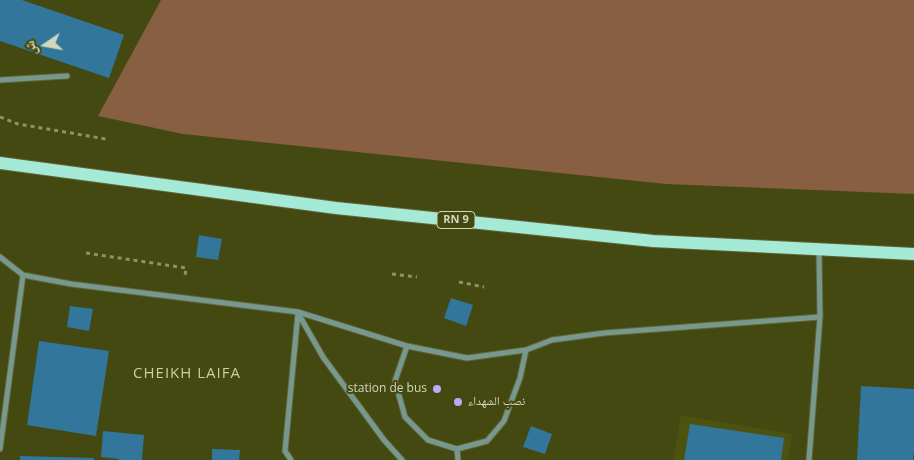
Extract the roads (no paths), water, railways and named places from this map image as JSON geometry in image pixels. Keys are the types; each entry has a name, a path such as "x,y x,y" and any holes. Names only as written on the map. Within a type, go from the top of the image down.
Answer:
{"main road":[{"name":"RN 9","path":"0,163 355,210 653,240 914,254"}],"street":[{"path":"0,80 67,76"},
{"path":"809,460 820,317 819,249"},
{"path":"0,257 23,275 71,284 298,312 407,346 467,358 526,350 552,340 604,333 820,317"},
{"path":"0,449 23,275"},
{"path":"291,460 285,451 298,312"},
{"path":"298,312 323,357 384,440 402,460"},
{"path":"407,346 395,381 405,417 428,440 457,449 487,441 504,421 520,378 526,350"},
{"path":"457,449 458,460"}],"place":[{"name":"station de bus","path":"437,389"},
{"name":"نصب الشهداء","path":"458,402"}],"district":[{"name":"CHEIKH LAIFA","path":"187,374"}]}
